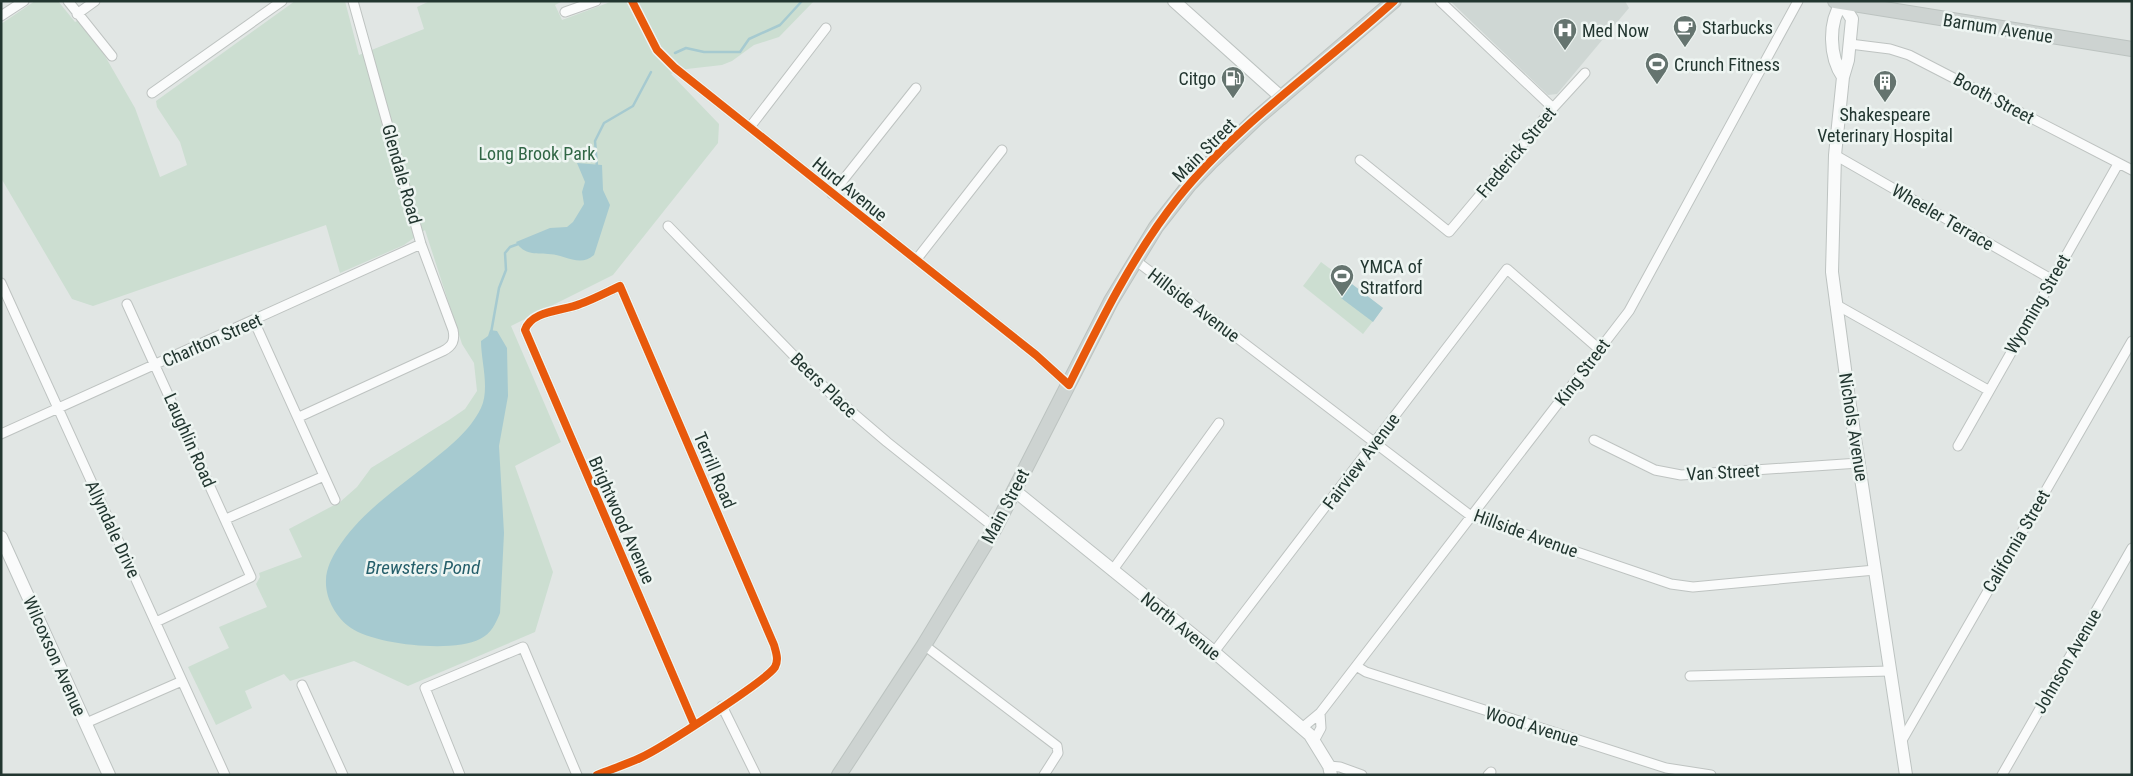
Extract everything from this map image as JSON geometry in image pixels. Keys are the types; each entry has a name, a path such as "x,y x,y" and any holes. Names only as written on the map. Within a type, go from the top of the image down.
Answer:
{"main road":[{"path":"1174,1 1282,98"},
{"name":"Main Street","path":"839,775 924,645 995,528 1111,301 1156,227 1189,185 1282,98 1394,1"},
{"name":"Nichols Avenue","path":"1842,77 1834,59 1833,25 1835,13 1840,2 1851,17 1850,44 1842,77 1835,155 1832,249 1835,304 1906,775"},
{"name":"Barnum Avenue","path":"1840,2 2132,49"},
{"name":"North Avenue","path":"1015,490 1112,571 1214,652 1302,728 1314,741 1330,770"},
{"name":"Wilcoxson Avenue","path":"1,537 109,775"}],"street":[{"path":"1,16 24,1"},
{"path":"68,1 112,56"},
{"path":"77,14 95,1"},
{"path":"152,93 282,1"},
{"name":"Glendale Road","path":"298,417 443,351 452,344 453,330 421,244 354,1"},
{"path":"565,12 596,1"},
{"name":"Hurd Avenue","path":"632,1 646,31 662,56 832,194 1036,355 1069,385"},
{"path":"1440,1 1552,108"},
{"name":"King Street","path":"1302,728 1320,713 1630,311 1798,1"},
{"path":"750,127 826,28"},
{"name":"Booth Street","path":"1850,44 1890,49 1914,58 2132,170"},
{"name":"Frederick Street","path":"1360,160 1449,232 1552,108 1585,73"},
{"path":"832,194 916,88"},
{"path":"916,260 1002,150"},
{"name":"Wheeler Terrace","path":"1835,155 2051,279"},
{"name":"Wyoming Street","path":"1958,446 1988,390 2118,164"},
{"name":"Beers Place","path":"668,226 832,395 887,442 995,528"},
{"name":"Charlton Street","path":"1,434 421,244"},
{"name":"Hillside Avenue","path":"1135,260 1471,516 1671,584 1693,587 1875,570"},
{"name":"Fairview Avenue","path":"1214,652 1507,269 1599,349"},
{"name":"Allyndale Drive","path":"1,282 225,775"},
{"name":"Brightwood Avenue","path":"620,286 580,304 538,317 525,328 531,348 694,724"},
{"name":"Terrill Road","path":"620,286 774,645 777,656 775,666 761,680 722,706"},
{"name":"Laughlin Road","path":"127,304 252,577 156,622"},
{"path":"1835,304 1988,390"},
{"path":"254,321 335,500"},
{"name":"California Street","path":"1901,742 2132,341"},
{"path":"1112,571 1219,423"},
{"name":"Van Street","path":"1594,440 1655,470 1681,475 1859,463"},
{"path":"226,519 324,476"},
{"name":"Johnson Avenue","path":"2002,775 2128,564 2132,548"},
{"path":"924,645 1057,746 1058,753 1044,775"},
{"path":"460,775 425,688 523,647 577,775"},
{"name":"Wood Avenue","path":"1356,666 1366,672 1393,681 1666,768 1712,775"},
{"path":"1690,676 1890,671"},
{"path":"86,723 182,682"},
{"path":"302,685 343,775"},
{"path":"597,775 642,758 722,706 756,775"},
{"name":"King Street","path":"1314,741 1322,728 1320,713"},
{"path":"1330,770 1340,767 1362,775"}],"shaded area":[{"path":"1450,1 1625,1 1629,8 1557,94 1548,95"}],"green space":[{"name":"Long Brook Park","path":"35,1 58,1 75,22 83,18 135,108 160,177 187,165 180,142 157,107 156,101 295,1 345,1 359,55 424,29 417,7 430,1 563,1 555,5 562,20 613,1 814,1 779,37 754,45 732,61 722,65 678,70 671,74 719,124 718,143 613,275 511,326 561,442 515,466 553,572 535,632 408,686 354,661 290,681 284,674 245,691 252,708 216,725 188,667 229,648 219,627 267,607 256,584 260,577 259,573 302,557 289,529 340,502 357,487 371,468 465,409 477,391 474,363 462,344 425,230 404,245 340,273 326,225 93,306 72,299 1,178 1,24"},
{"name":"YMCA of Stratford","path":"1321,262 1383,308 1363,334 1303,286"}],"water":[{"path":"577,163 602,165 603,190 610,205 594,255 589,259 578,260 526,251 516,242 550,228 567,227 573,222 584,204 582,192 585,182"},
{"path":"1352,284 1383,308 1373,322 1341,298"},
{"name":"Brewsters Pond","path":"490,330 497,331 507,348 508,396 499,446 504,533 500,613 493,628 484,637 452,646 396,643 363,634 346,624 332,607 326,587 326,576 330,563 347,535 368,512 451,445 471,424 484,400 481,341 488,336"}],"waterway":[{"path":"675,53 686,48 704,52 740,52 749,39 780,25 802,1"},
{"path":"597,167 595,141 604,123 633,106 651,72"},
{"path":"491,333 499,288 506,270 505,253 510,247 521,243"}],"cycle path":[{"path":"632,1 657,50 675,68 1036,355 1069,385 1132,265 1178,198 1201,171 1254,120 1394,1"},
{"path":"597,775 640,758 689,729 734,700 767,675 775,667 777,659 774,645 620,286 580,304 534,318 528,323 525,330 694,724"}],"place":[{"name":"Starbucks","path":"1685,48"},
{"name":"Med Now","path":"1565,51"},
{"name":"Crunch Fitness","path":"1657,85"},
{"name":"Citgo","path":"1233,99"},
{"name":"Shakespeare Veterinary Hospital","path":"1885,103"},
{"name":"YMCA of Stratford","path":"1342,297"}]}
